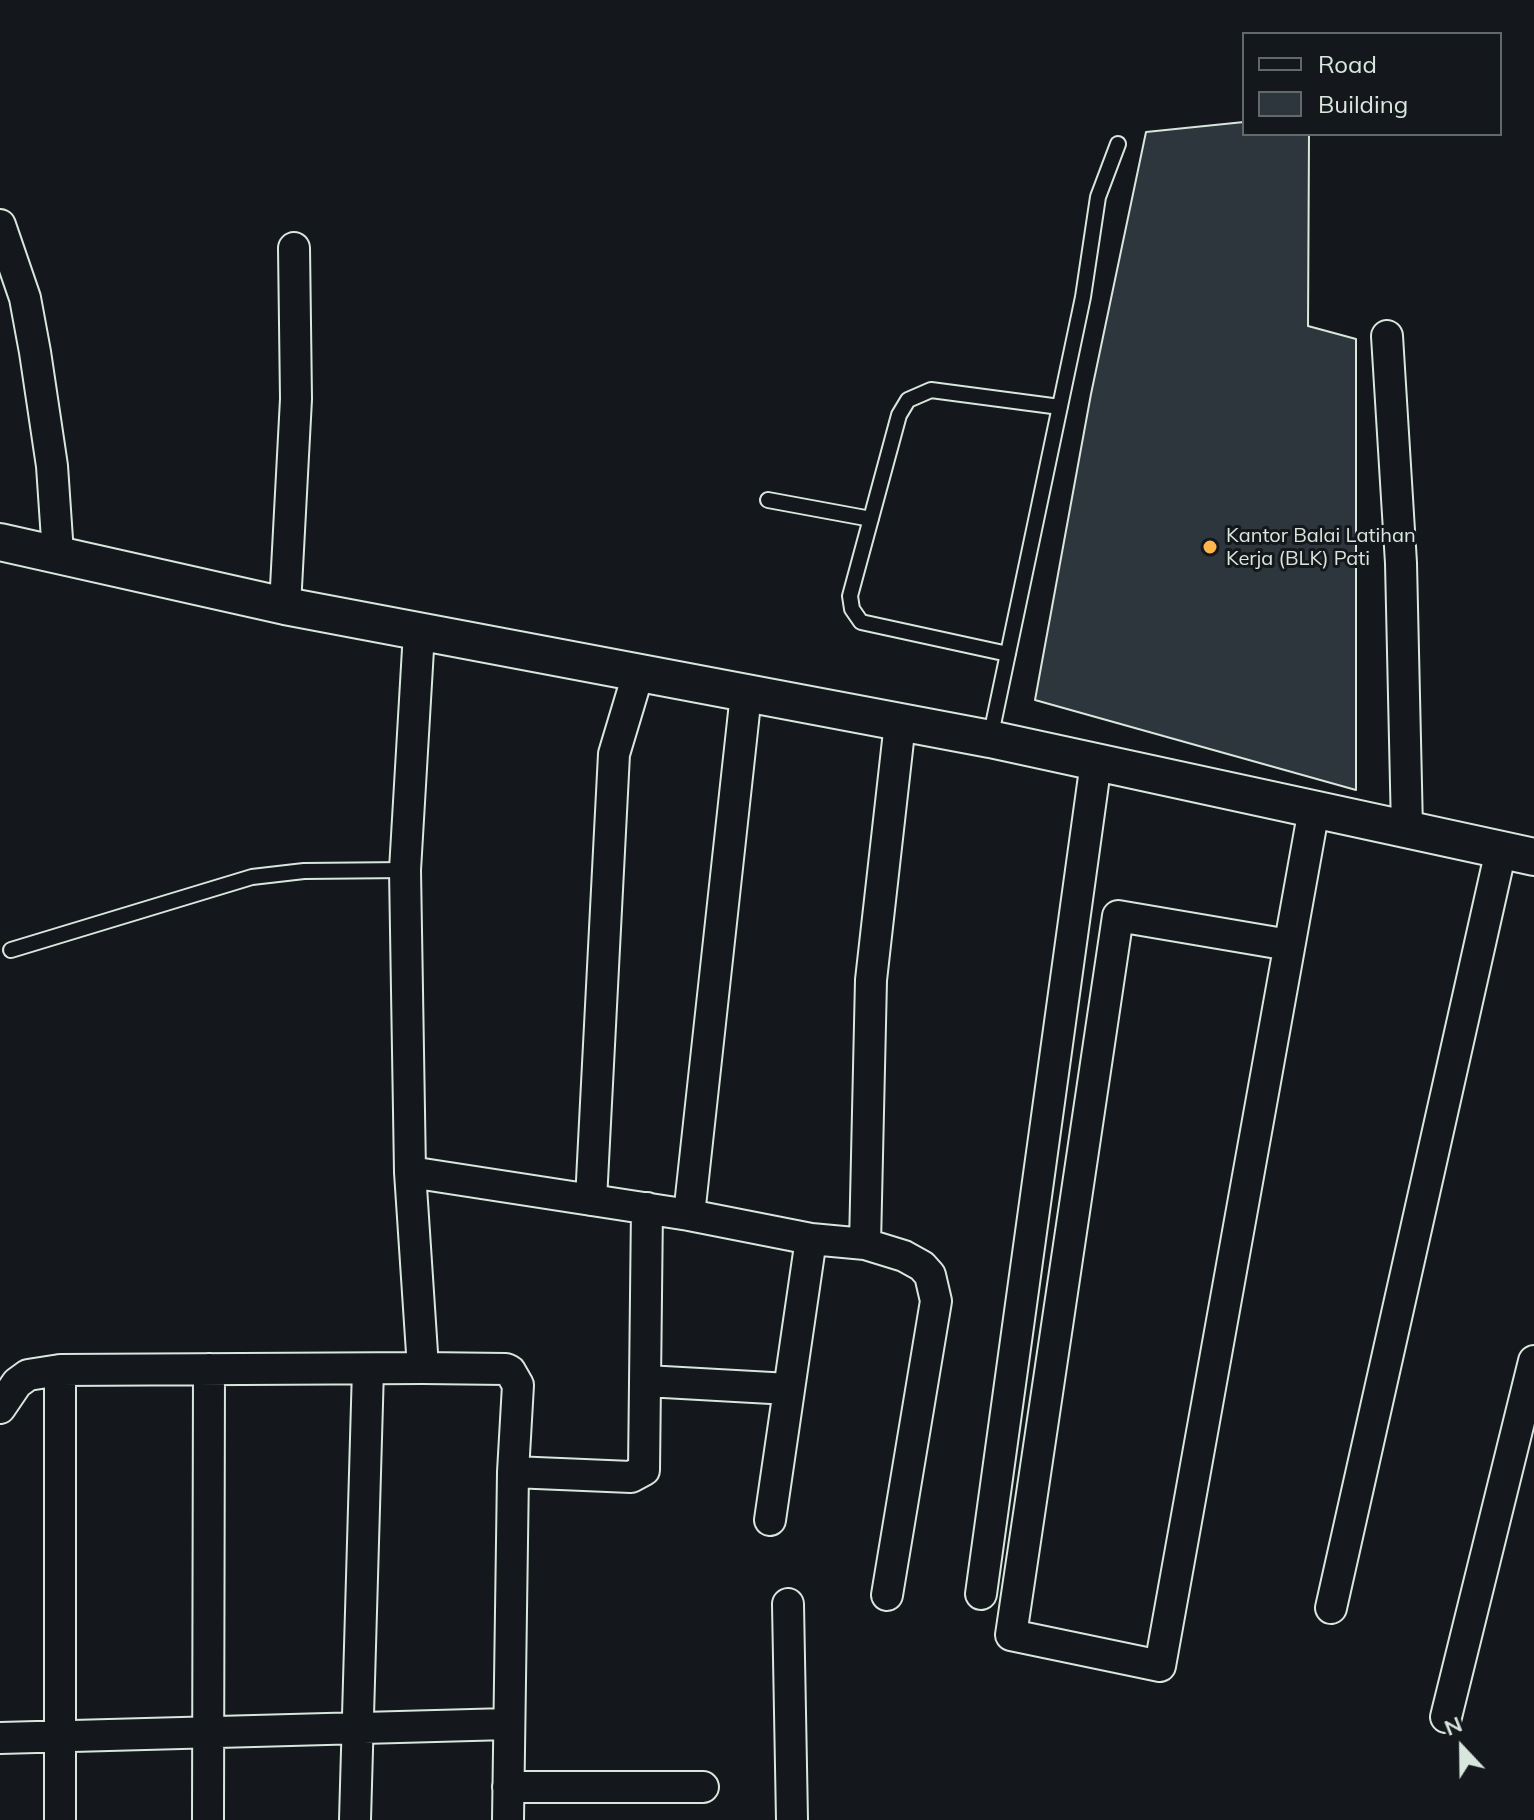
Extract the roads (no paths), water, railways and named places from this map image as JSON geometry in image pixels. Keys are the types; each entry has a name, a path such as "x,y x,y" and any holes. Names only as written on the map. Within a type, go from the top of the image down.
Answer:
{"street":[{"path":"0,225 25,298 35,352 52,466 58,554"},
{"path":"285,606 296,399 294,248"},
{"path":"1387,336 1401,563 1407,829"},
{"path":"0,542 285,606 990,739 1518,854 1331,1608"},
{"path":"419,632 405,870 410,1172 423,1368"},
{"path":"591,1200 614,754 638,674"},
{"path":"689,1215 746,694"},
{"path":"865,1244 871,980 900,723"},
{"path":"981,1594 1096,762"},
{"path":"1289,945 1118,916 1011,1635 1160,1666 1314,809"},
{"path":"410,1172 689,1215 811,1239 865,1244 904,1256 922,1266 930,1275 936,1301 887,1595"},
{"path":"513,1472 631,1477 644,1470 647,1208"},
{"path":"770,1520 811,1239"},
{"path":"1446,1717 1534,1361"},
{"path":"2,1401 28,1375 60,1370 423,1368 506,1369 513,1374 518,1385 513,1472 508,1820"},
{"path":"208,1820 209,1369"},
{"path":"355,1820 368,1369"},
{"path":"60,1370 60,1820"},
{"path":"646,1381 789,1389"},
{"path":"788,1604 792,1820"},
{"path":"0,1738 508,1724"},
{"path":"508,1787 703,1787"}],"lane":[{"path":"990,739 1083,297 1098,197 1118,144"},
{"path":"1008,654 861,622 852,609 850,596 899,415 908,400 931,390 1060,407"},
{"path":"768,500 871,519"},
{"path":"11,950 252,877 304,871 405,870"}],"place":[{"name":"Kantor Balai Latihan Kerja (BLK) Pati","path":"1210,547"}]}
